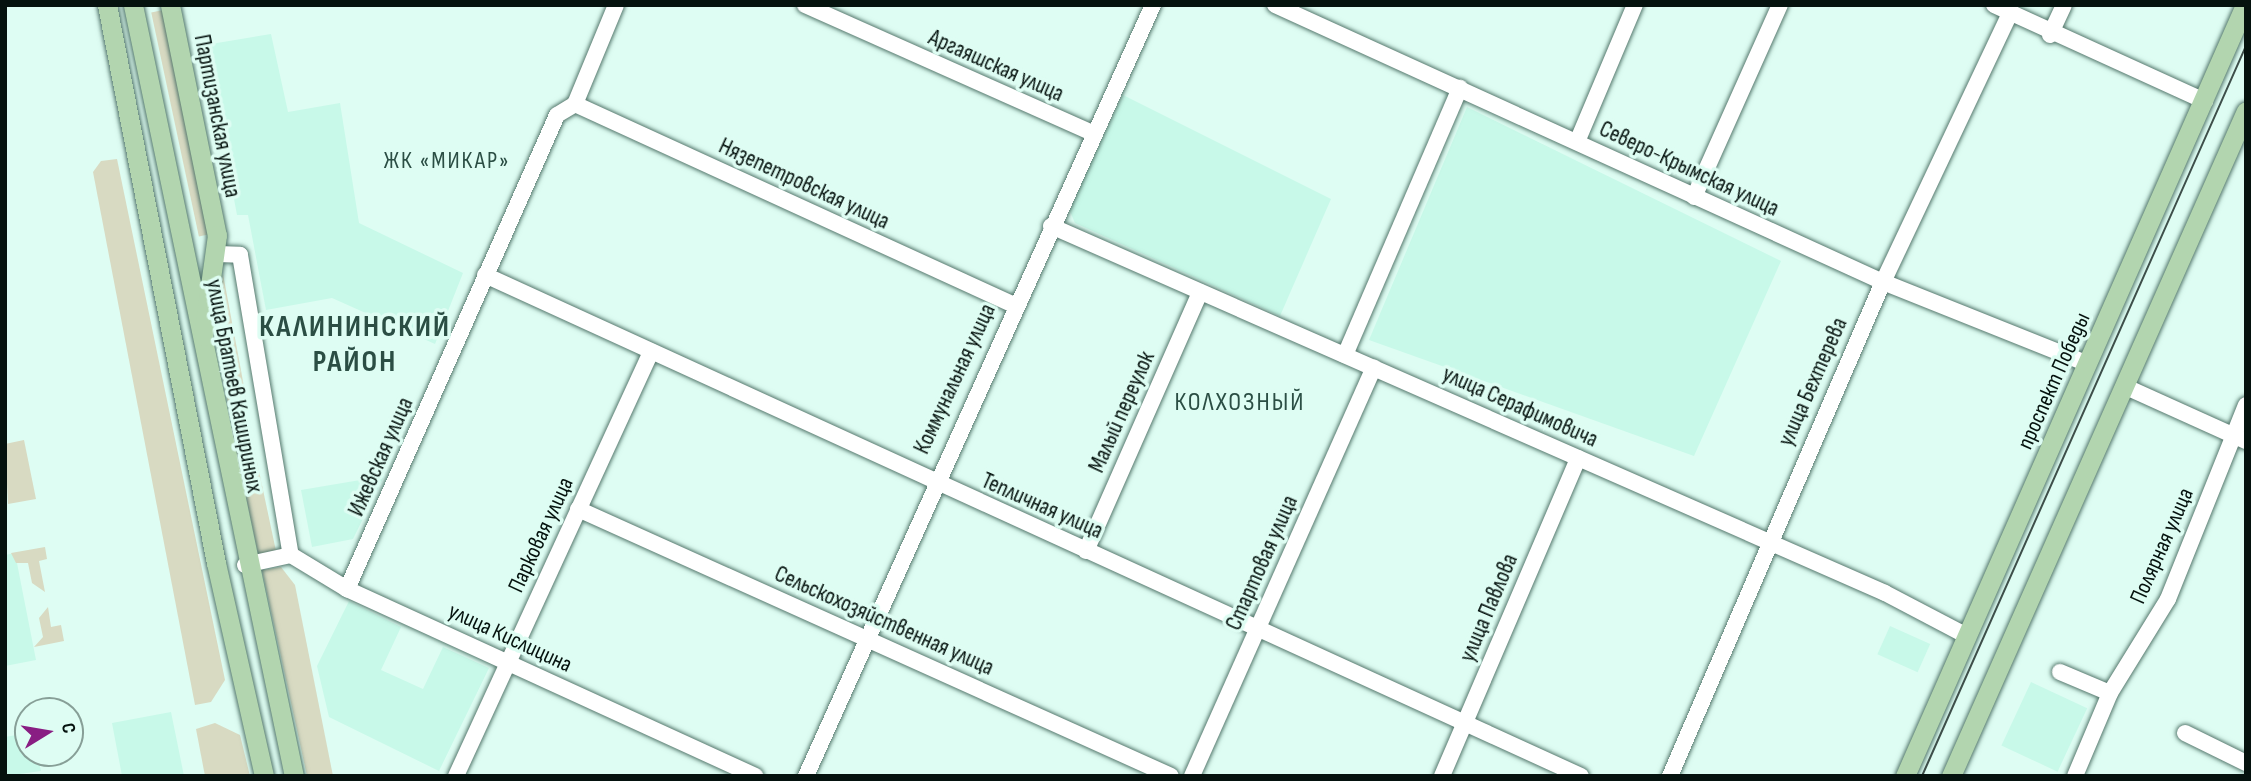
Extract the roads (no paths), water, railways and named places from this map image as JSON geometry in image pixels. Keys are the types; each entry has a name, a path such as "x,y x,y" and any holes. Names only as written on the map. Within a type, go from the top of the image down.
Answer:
{"main road":[{"path":"107,5 216,563 264,776"},
{"name":"улица Братьев Кашириных","path":"133,5 245,565 293,776"},
{"name":"Партизанская улица","path":"170,5 217,245"},
{"name":"проспект Победы","path":"1905,776 2205,101 2245,5"},
{"path":"1951,776 2245,115"},
{"path":"201,347 217,245"}],"street":[{"name":"Ижевская улица","path":"346,589 557,115 575,104 616,5"},
{"name":"Аргаяшская улица","path":"805,5 1092,133"},
{"name":"Коммунальная улица","path":"806,776 933,483 1153,5"},
{"name":"Северо-Крымская улица","path":"1275,5 1883,282 2088,364"},
{"path":"1577,142 1635,5"},
{"path":"1694,197 1780,5"},
{"path":"1994,5 2050,35 2205,101"},
{"path":"2050,35 2064,5"},
{"name":"улица Бехтерева","path":"1670,776 1766,545 1883,282 2010,13"},
{"path":"1345,355 1460,88"},
{"name":"Нязепетровская улица","path":"575,104 1014,305"},
{"name":"улица Серафимовича","path":"1051,226 1578,458 1766,545 1885,593 1967,636"},
{"path":"217,245 240,255 291,555 245,565"},
{"name":"Тепличная улица","path":"485,275 933,483 1581,776"},
{"name":"Малый переулок","path":"1086,551 1200,292"},
{"name":"Парковая улица","path":"456,776 506,662 651,352"},
{"name":"Стартовая улица","path":"1192,776 1374,368"},
{"path":"2124,386 2240,438"},
{"name":"Полярная улица","path":"2076,776 2110,693 2168,599 2240,438 2246,405"},
{"name":"улица Павлова","path":"1442,776 1578,458"},
{"name":"Сельскохозяйственная улица","path":"578,509 1171,776"},
{"name":"улица Кислицина","path":"291,555 346,589 755,776"},
{"path":"2060,672 2110,693"},
{"path":"2185,733 2246,763"}],"tram line":[{"path":"1922,776 2246,46"}],"district":[{"name":"ЖК «МИКАР»","path":"447,161"},
{"name":"КАЛИНИНСКИЙ РАЙОН","path":"355,344"},
{"name":"КОЛХОЗНЫЙ","path":"1240,403"}]}
